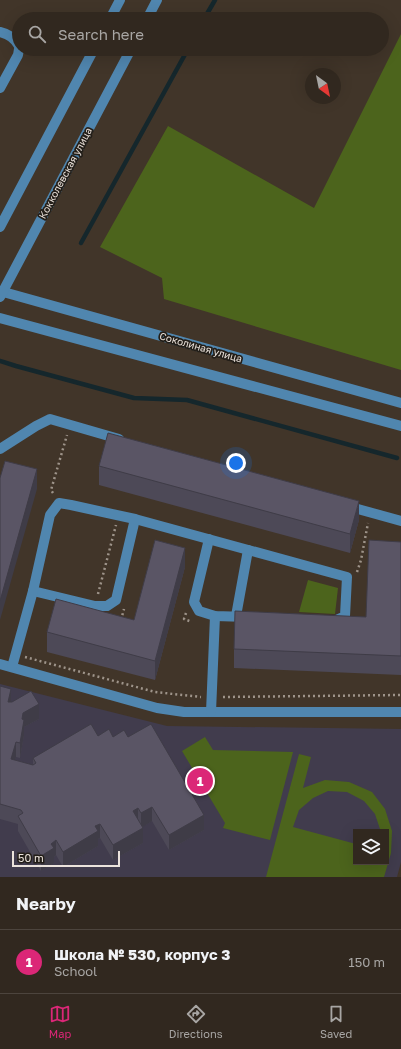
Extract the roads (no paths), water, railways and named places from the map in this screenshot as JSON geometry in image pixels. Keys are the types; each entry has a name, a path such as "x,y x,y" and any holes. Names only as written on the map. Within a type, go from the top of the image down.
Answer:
{"street":[{"path":"114,12 120,0"},
{"path":"150,12 157,0"},
{"path":"0,32 12,37"},
{"path":"0,88 18,56"},
{"path":"0,227 90,56"},
{"name":"Кокколевская улица","path":"1,294 127,56"},
{"name":"Соколиная улица","path":"1,294 401,403"},
{"path":"0,318 401,426"},
{"path":"0,449 36,426 50,419 68,429 131,442"},
{"path":"12,667 33,590 50,515 58,503 71,504 135,519 347,577 345,616 333,622 326,621"},
{"path":"337,503 401,521"},
{"path":"33,590 95,606 107,606 116,600 135,519"},
{"path":"209,539 194,602 199,611 215,616 258,618"},
{"path":"236,616 248,550"},
{"path":"211,712 215,616"},
{"path":"0,664 157,708 184,712 401,712"}],"waterway":[{"path":"208,12 215,0"},
{"path":"81,243 184,56"},
{"path":"0,361 134,398 187,400 397,458"}],"place":[{"name":"Школа № 530, корпус 3","path":"200,781"}]}
